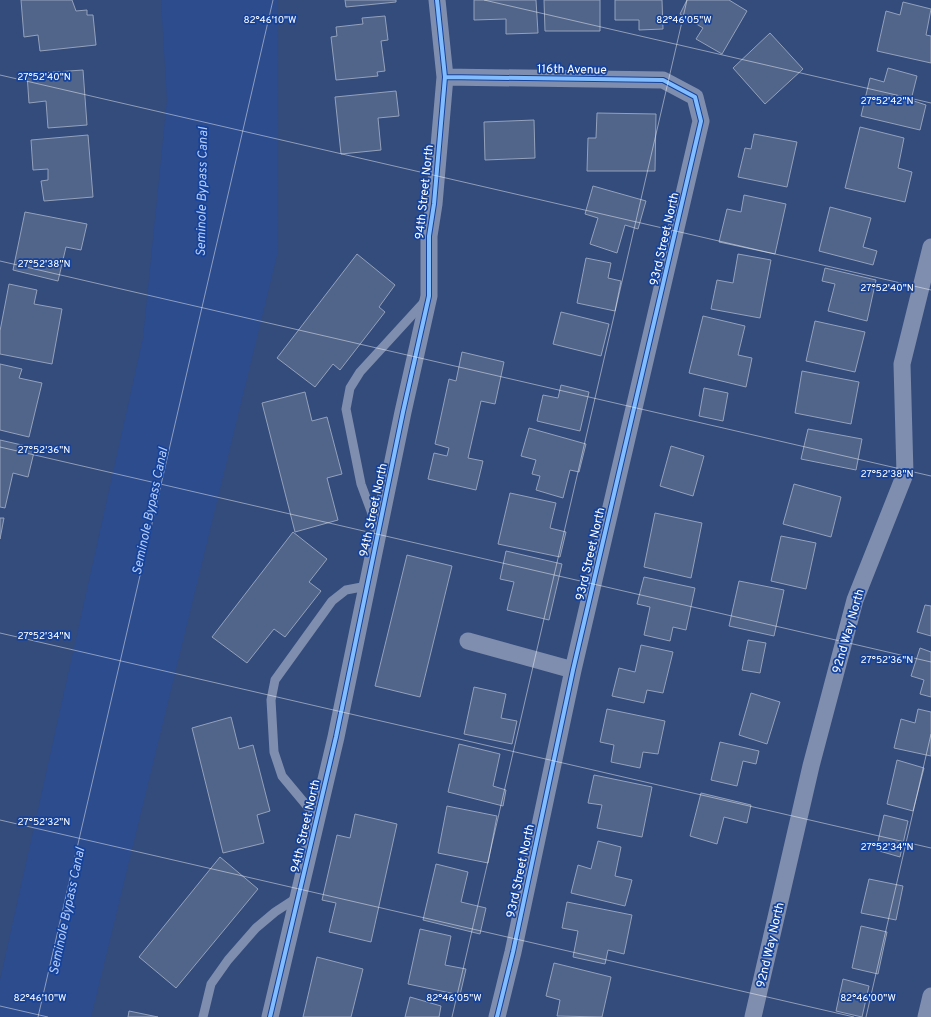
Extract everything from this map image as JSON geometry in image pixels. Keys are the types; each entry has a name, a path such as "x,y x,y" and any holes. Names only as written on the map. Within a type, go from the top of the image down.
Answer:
{"street":[{"name":"94th Street North","path":"270,1017 336,737 378,532 429,296 429,236 434,204 445,77 437,0"},
{"name":"116th Avenue","path":"445,77 663,80 695,97"},
{"name":"93rd Street North","path":"497,1017 513,952 572,670 701,121 695,97"},
{"name":"92nd Way North","path":"754,1017 811,766 856,600 905,474 902,364 931,247"},
{"path":"468,641 572,670"},
{"path":"926,1017 931,996"}],"lane":[{"path":"378,532 361,484 346,409 350,388 360,372 429,296"},
{"path":"317,818 282,776 274,752 271,700 275,680 332,601 346,590 367,586"},
{"path":"203,1017 211,984 228,960 256,928 275,912 298,897"}],"water":[{"name":"Seminole Bypass Canal","path":"161,0 277,0 278,251 91,1017 0,1017 0,980 143,338 167,100"}],"building":[{"path":"21,0 72,0 76,11 87,10 87,15 93,15 96,45 40,51 38,35 24,37"},
{"path":"345,0 396,0 396,2 346,7"},
{"path":"474,0 536,0 538,33 506,34 506,19 474,20"},
{"path":"544,0 600,0 600,31 545,31"},
{"path":"615,0 662,0 663,29 639,30 639,20 615,20"},
{"path":"687,0 729,0 747,11 722,54 696,39 703,28 680,14"},
{"path":"903,2 931,9 926,35 931,36 931,63 877,51 886,11 900,15"},
{"path":"385,16 388,40 381,41 385,71 377,72 378,76 336,80 331,37 337,36 336,27 363,24 362,18"},
{"path":"770,33 803,69 765,104 733,68"},
{"path":"888,68 917,76 911,100 926,105 920,130 861,116 870,78 884,82"},
{"path":"83,70 87,125 48,128 46,101 29,103 27,74"},
{"path":"396,91 399,116 378,118 381,150 341,154 335,97"},
{"path":"597,113 656,114 655,171 587,171 588,138 596,138"},
{"path":"534,120 535,158 485,160 484,122"},
{"path":"860,127 904,138 898,168 912,172 905,202 845,188"},
{"path":"754,134 797,142 787,187 738,177 745,148 751,149"},
{"path":"88,135 93,197 44,201 41,181 48,180 48,169 33,170 31,140"},
{"path":"593,186 646,201 638,229 625,225 617,253 590,244 598,218 585,214"},
{"path":"744,195 786,204 775,254 719,242 727,209 741,212"},
{"path":"830,207 871,218 863,247 877,251 873,265 819,251"},
{"path":"25,212 87,224 81,250 66,247 58,281 13,270"},
{"path":"357,254 395,285 379,307 385,312 340,370 333,364 315,387 277,358"},
{"path":"738,254 771,260 760,318 711,309 717,280 733,283"},
{"path":"586,258 611,263 608,278 621,281 615,311 577,303"},
{"path":"825,268 876,280 867,321 828,311 835,284 822,281"},
{"path":"9,284 37,290 34,304 62,309 52,364 0,354 0,331"},
{"path":"561,312 609,324 601,356 553,344"},
{"path":"703,316 745,326 738,355 752,358 746,387 689,373"},
{"path":"815,321 865,332 855,372 806,361"},
{"path":"462,352 504,362 495,404 481,401 468,458 483,461 476,490 428,479 434,453 447,456 449,448 435,444 449,379 456,381"},
{"path":"0,364 22,369 19,378 42,383 29,437 0,430"},
{"path":"802,371 859,382 851,424 795,413"},
{"path":"561,385 589,392 580,431 537,421 543,395 558,398"},
{"path":"704,388 728,393 723,421 699,416"},
{"path":"305,392 312,421 327,417 342,474 327,478 338,520 295,532 262,403"},
{"path":"529,428 586,444 579,472 570,470 563,498 536,490 540,476 532,474 536,460 521,456"},
{"path":"808,429 862,439 856,470 801,459"},
{"path":"0,440 35,448 28,477 13,473 5,508 0,507"},
{"path":"671,446 704,456 693,496 660,486"},
{"path":"794,484 841,497 831,537 783,524"},
{"path":"510,493 556,503 550,528 566,532 560,557 498,544"},
{"path":"655,513 702,523 691,578 644,567"},
{"path":"0,518 4,518 0,539"},
{"path":"293,532 327,559 309,582 321,591 285,637 274,629 247,663 212,637"},
{"path":"781,536 816,543 806,589 771,581"},
{"path":"506,551 562,564 549,620 507,610 514,582 500,579"},
{"path":"407,555 452,566 420,697 375,686"},
{"path":"644,577 695,588 686,630 673,627 670,641 644,635 650,607 637,604"},
{"path":"739,581 784,590 774,636 729,626"},
{"path":"925,605 931,606 931,636 917,632"},
{"path":"748,640 766,643 760,673 742,670"},
{"path":"641,645 673,652 663,693 647,690 644,703 612,696 619,668 635,672"},
{"path":"920,648 931,652 931,697 920,694 924,680 911,676"},
{"path":"474,687 506,694 501,718 517,721 512,744 464,734"},
{"path":"751,693 780,702 767,744 739,735"},
{"path":"607,709 665,721 658,754 643,752 640,768 611,762 614,745 600,742"},
{"path":"918,709 931,712 931,756 894,748 901,719 915,723"},
{"path":"231,717 239,749 253,745 270,811 257,815 264,843 223,853 192,728"},
{"path":"720,742 759,751 756,764 743,761 737,786 711,780"},
{"path":"459,744 500,754 493,786 506,790 503,806 448,792"},
{"path":"897,760 924,768 913,811 887,804"},
{"path":"594,775 652,787 642,837 597,828 602,805 588,803"},
{"path":"701,793 751,805 747,823 724,817 717,844 690,836"},
{"path":"447,806 497,816 488,863 438,853"},
{"path":"355,814 397,824 371,942 329,932 336,903 322,900 337,835 350,838"},
{"path":"884,815 908,821 900,857 876,850"},
{"path":"598,841 621,847 615,876 632,880 625,906 571,893 578,865 591,869"},
{"path":"220,857 258,889 176,988 139,957"},
{"path":"436,864 468,872 461,902 486,908 480,934 423,920"},
{"path":"869,879 903,886 896,920 861,913"},
{"path":"567,902 632,915 624,954 608,950 605,964 573,957 578,931 562,928"},
{"path":"861,926 887,932 878,974 852,968"},
{"path":"420,929 451,936 445,965 466,969 460,995 408,984"},
{"path":"317,957 363,969 351,1017 303,1017"},
{"path":"554,963 611,977 602,1017 557,1016 560,1000 546,996"},
{"path":"843,979 869,986 862,1017 836,1011"},
{"path":"410,997 441,1006 439,1017 405,1017"},
{"path":"129,1011 158,1017 128,1017"}],"cycle path":[{"path":"270,1017 336,737 403,412 429,296 429,236 434,204 445,77 437,0"},
{"path":"445,77 663,80 695,97 701,121 573,670 513,952 497,1017"}]}
